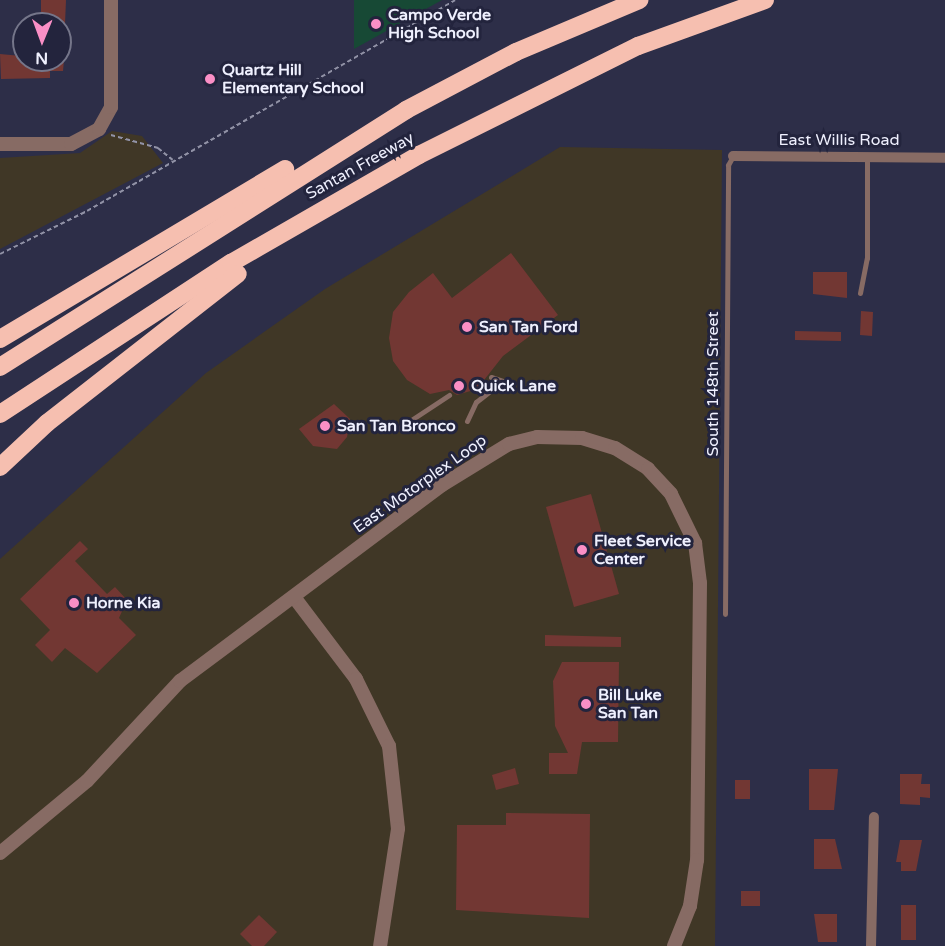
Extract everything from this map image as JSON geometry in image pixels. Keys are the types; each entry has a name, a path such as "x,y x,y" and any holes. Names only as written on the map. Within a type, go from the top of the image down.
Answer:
{"highway":[{"name":"Santan Freeway","path":"0,367 335,151 516,52 639,0"},
{"name":"Santan Freeway","path":"0,414 300,221 570,77 638,46 765,0"},
{"path":"0,339 285,169 335,151"},
{"path":"0,467 47,423 202,297 268,253 300,221"}],"street":[{"path":"0,144 71,144 99,129 111,107 111,0"},
{"name":"East Willis Road","path":"734,156 945,158"},
{"name":"East Motorplex Loop","path":"0,853 87,781 180,681 442,485 508,444 537,436 582,438 615,448 648,469 681,509 700,572 697,860 690,906 674,946"},
{"path":"294,597 356,679 389,746 398,829 380,946"},
{"path":"871,946 874,816"}],"lane":[{"name":"South 148th Street","path":"725,614 728,165 734,156"},
{"path":"860,293 867,258 867,157"},
{"path":"468,421 476,402 503,381 491,377"},
{"path":"399,428 449,395"}],"path":[{"path":"0,254 173,160 455,0"},
{"path":"99,129 158,148 173,160"}],"shaded area":[{"path":"112,131 142,136 163,163 0,249 0,158 80,153"},
{"path":"560,147 722,150 715,946 0,946 0,559 206,373 325,289"}],"green space":[{"name":"Campo Verde High School","path":"354,0 442,0 354,49"}],"building":[{"path":"41,0 66,0 66,12 41,12"},
{"path":"0,54 12,55 12,72 50,72 50,78 1,79"},
{"name":"San Tan Ford","path":"511,253 558,315 503,356 477,389 457,395 449,390 430,394 407,380 393,361 389,338 393,312 409,292 433,273 452,298"},
{"path":"813,272 847,272 847,298 813,294"},
{"path":"861,311 873,312 872,336 860,335"},
{"path":"795,331 841,332 841,341 795,340"},
{"name":"San Tan Bronco","path":"334,404 350,419 347,437 337,449 313,446 299,429"},
{"name":"Fleet Service Center","path":"591,494 619,594 574,607 546,507"},
{"name":"Horne Kia","path":"80,541 88,549 75,561 107,594 115,587 127,600 119,618 136,635 97,673 65,648 52,662 35,645 50,630 20,599"},
{"path":"545,635 621,637 621,647 545,646"},
{"name":"Bill Luke San Tan","path":"562,662 619,662 618,742 582,742 577,774 549,774 549,753 568,753 555,726 553,681"},
{"path":"515,768 519,784 496,790 492,775"},
{"path":"809,769 838,769 834,810 809,810"},
{"path":"900,774 922,774 921,784 930,784 930,798 920,797 920,805 900,804"},
{"path":"735,780 750,780 750,799 735,799"},
{"path":"506,813 590,814 589,918 456,910 457,825 506,825"},
{"path":"814,839 835,839 842,869 814,869"},
{"path":"900,840 922,840 916,871 901,871 901,862 896,862"},
{"path":"741,891 760,891 760,906 741,906"},
{"path":"901,905 916,905 916,940 901,940"},
{"path":"814,914 837,914 837,942 818,942"},
{"path":"259,915 277,932 264,946 252,946 240,934"}],"place":[{"name":"Campo Verde High School","path":"376,24"},
{"name":"Quartz Hill Elementary School","path":"210,79"},
{"name":"San Tan Ford","path":"467,327"},
{"name":"Quick Lane","path":"459,386"},
{"name":"San Tan Bronco","path":"325,426"},
{"name":"Fleet Service Center","path":"582,550"},
{"name":"Horne Kia","path":"74,603"},
{"name":"Bill Luke San Tan","path":"586,704"}]}
